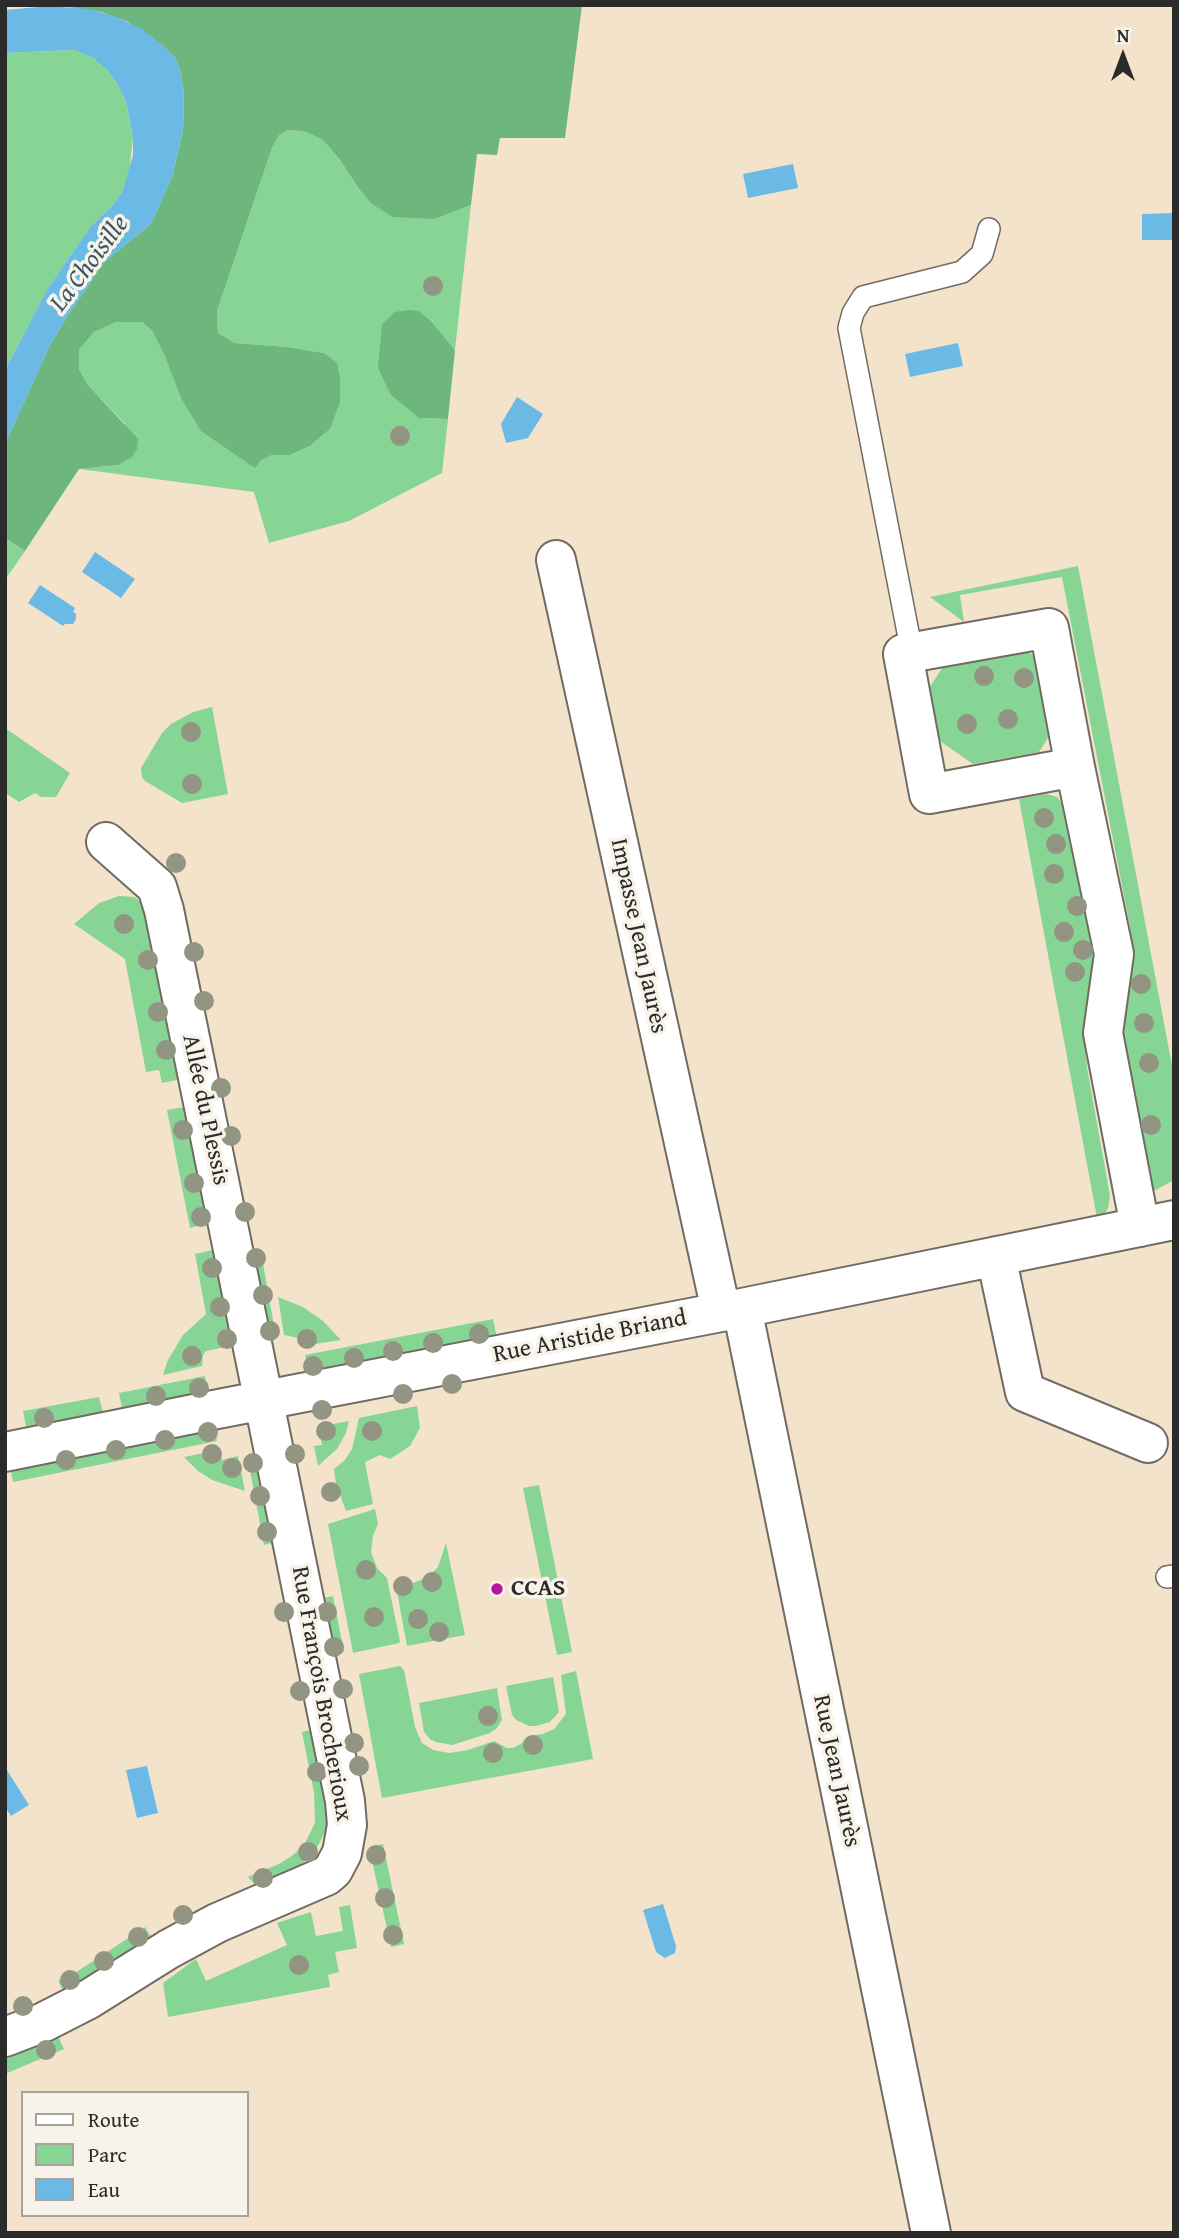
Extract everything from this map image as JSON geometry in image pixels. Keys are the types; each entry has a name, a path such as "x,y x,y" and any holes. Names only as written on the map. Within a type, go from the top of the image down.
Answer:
{"street":[{"name":"Impasse Jean Jaurès","path":"556,560 732,1310"},
{"path":"1075,767 929,794 904,654 1049,628 1114,954 1103,1033 1157,1224"},
{"name":"Allée du Plessis","path":"106,842 157,887 164,909 264,1400"},
{"name":"Rue Aristide Briand","path":"5,1452 1157,1224"},
{"path":"996,1256 1025,1392 1147,1443"},
{"name":"Rue Jean Jaurès","path":"732,1310 930,2233"},
{"name":"Rue François Brocherioux","path":"5,2037 44,2022 89,1999 169,1949 217,1923 326,1876 333,1870 342,1853 347,1825 345,1801 264,1400"}],"lane":[{"path":"912,653 849,328 853,313 863,297 962,272 982,254 989,229"}],"green space":[{"path":"63,5 582,5 565,138 500,138 497,155 477,154 471,205 435,219 393,217 372,204 323,140 304,131 287,130 279,135 272,148 217,311 218,333 234,343 324,353 337,363 340,402 330,429 310,446 290,455 272,455 262,460 255,468 201,431 182,400 152,331 142,322 116,322 94,332 79,350 79,369 87,384 138,439 137,449 132,457 118,465 79,469 25,551 5,538 5,444 50,345 67,317 104,262 151,224 172,177 183,130 184,92 175,57 152,37 126,21 101,12"},
{"path":"74,50 93,58 108,71 126,102 133,137 129,174 114,204 91,226 48,288 5,370 5,53"},
{"path":"287,130 304,131 323,140 357,186 435,219 471,205 455,350 431,321 419,418 448,419 442,473 349,521 269,543 254,492 79,469 118,465 125,424 87,384 79,369 79,350 94,332 116,322 142,322 152,331 165,356 255,468 262,460 272,455 290,455 310,446 330,429 324,353 233,343 218,334 217,311 272,148 279,134"},
{"path":"418,311 431,321 455,350 448,419 419,418 391,395 378,368 382,324 395,312"},
{"path":"5,538 25,551 5,580"},
{"path":"1078,566 1174,1076 1174,1180 1150,1193 1123,1043 1131,956 1130,927 1062,577 960,595 964,622 930,597"},
{"path":"1002,643 1048,660 1059,721 1039,752 973,764 937,739 928,690 953,651"},
{"path":"212,707 228,794 182,803 145,781 141,768 162,733 171,724 193,712"},
{"path":"5,728 70,773 56,797 41,797 35,793 19,802 5,793"},
{"path":"1047,794 1057,797 1066,808 1092,938 1093,969 1087,1067 1110,1196 1105,1214 1097,1218 1019,799"},
{"path":"119,896 135,897 147,907 182,1079 162,1083 159,1070 146,1072 125,959 74,924 99,903"},
{"path":"189,1106 211,1223 190,1228 167,1110"},
{"path":"217,1249 236,1345 206,1351 202,1366 163,1375 168,1360 183,1335 206,1314 195,1254"},
{"path":"261,1252 276,1337 264,1339 248,1255"},
{"path":"278,1297 303,1307 323,1321 341,1340 302,1346 298,1338 284,1335"},
{"path":"493,1319 497,1338 309,1375 305,1355"},
{"path":"205,1376 209,1396 123,1413 119,1393"},
{"path":"99,1397 104,1417 27,1431 23,1411"},
{"path":"417,1406 420,1428 410,1446 390,1459 380,1455 365,1462 373,1504 346,1511 336,1484 334,1469 345,1460 352,1449 359,1418"},
{"path":"349,1421 337,1449 318,1466 314,1446 322,1445 318,1427"},
{"path":"214,1425 217,1441 13,1482 10,1466"},
{"path":"219,1450 222,1460 238,1456 245,1491 212,1480 184,1457"},
{"path":"261,1457 277,1542 264,1545 248,1460"},
{"path":"539,1485 572,1652 557,1655 523,1488"},
{"path":"375,1509 378,1524 371,1552 377,1568 387,1578 400,1641 353,1653 328,1524"},
{"path":"446,1543 465,1635 407,1646 395,1581 413,1583 428,1577 438,1567"},
{"path":"333,1596 344,1652 329,1655 318,1599"},
{"path":"400,1666 404,1670 415,1727 422,1743 433,1750 449,1753 494,1741 513,1748 528,1736 554,1729 566,1714 561,1675 576,1671 593,1759 382,1798 359,1674"},
{"path":"553,1677 559,1712 550,1722 536,1726 516,1720 512,1715 506,1686"},
{"path":"497,1688 502,1720 490,1733 452,1745 436,1742 424,1732 419,1703"},
{"path":"314,1729 328,1815 327,1825 315,1851 301,1865 256,1886 248,1877 293,1855 304,1845 315,1823 314,1793 302,1732"},
{"path":"383,1844 404,1944 391,1947 369,1847"},
{"path":"350,1905 357,1948 335,1952 339,1972 328,1975 330,1987 168,2017 163,1983 196,1959 206,1981 287,1945 277,1923 311,1912 316,1936 343,1931 339,1907"},
{"path":"145,1927 151,1937 64,1992 58,1981"},
{"path":"58,2036 64,2049 5,2074 5,2057"}],"water":[{"name":"La Choisille","path":"49,6 88,9 114,16 140,28 164,46 175,57 180,70 184,92 183,130 172,177 151,224 104,262 67,317 50,345 5,444 5,370 48,288 91,226 114,204 123,190 133,155 133,137 126,102 108,71 93,58 74,50 5,53 5,10"},
{"path":"793,164 798,188 748,198 743,174"},
{"path":"1174,213 1174,240 1142,240 1142,214"},
{"path":"958,343 963,366 910,377 905,354"},
{"path":"517,397 543,414 528,438 506,443 501,424"},
{"path":"95,552 135,579 121,598 82,572"},
{"path":"40,585 75,608 73,612 76,619 73,624 63,626 28,603"},
{"path":"147,1766 158,1813 137,1818 126,1770"},
{"path":"5,1767 29,1805 11,1816 5,1807"},
{"path":"663,1904 676,1946 675,1953 665,1958 656,1952 643,1910"}],"place":[{"name":"CCAS","path":"497,1589"}]}
